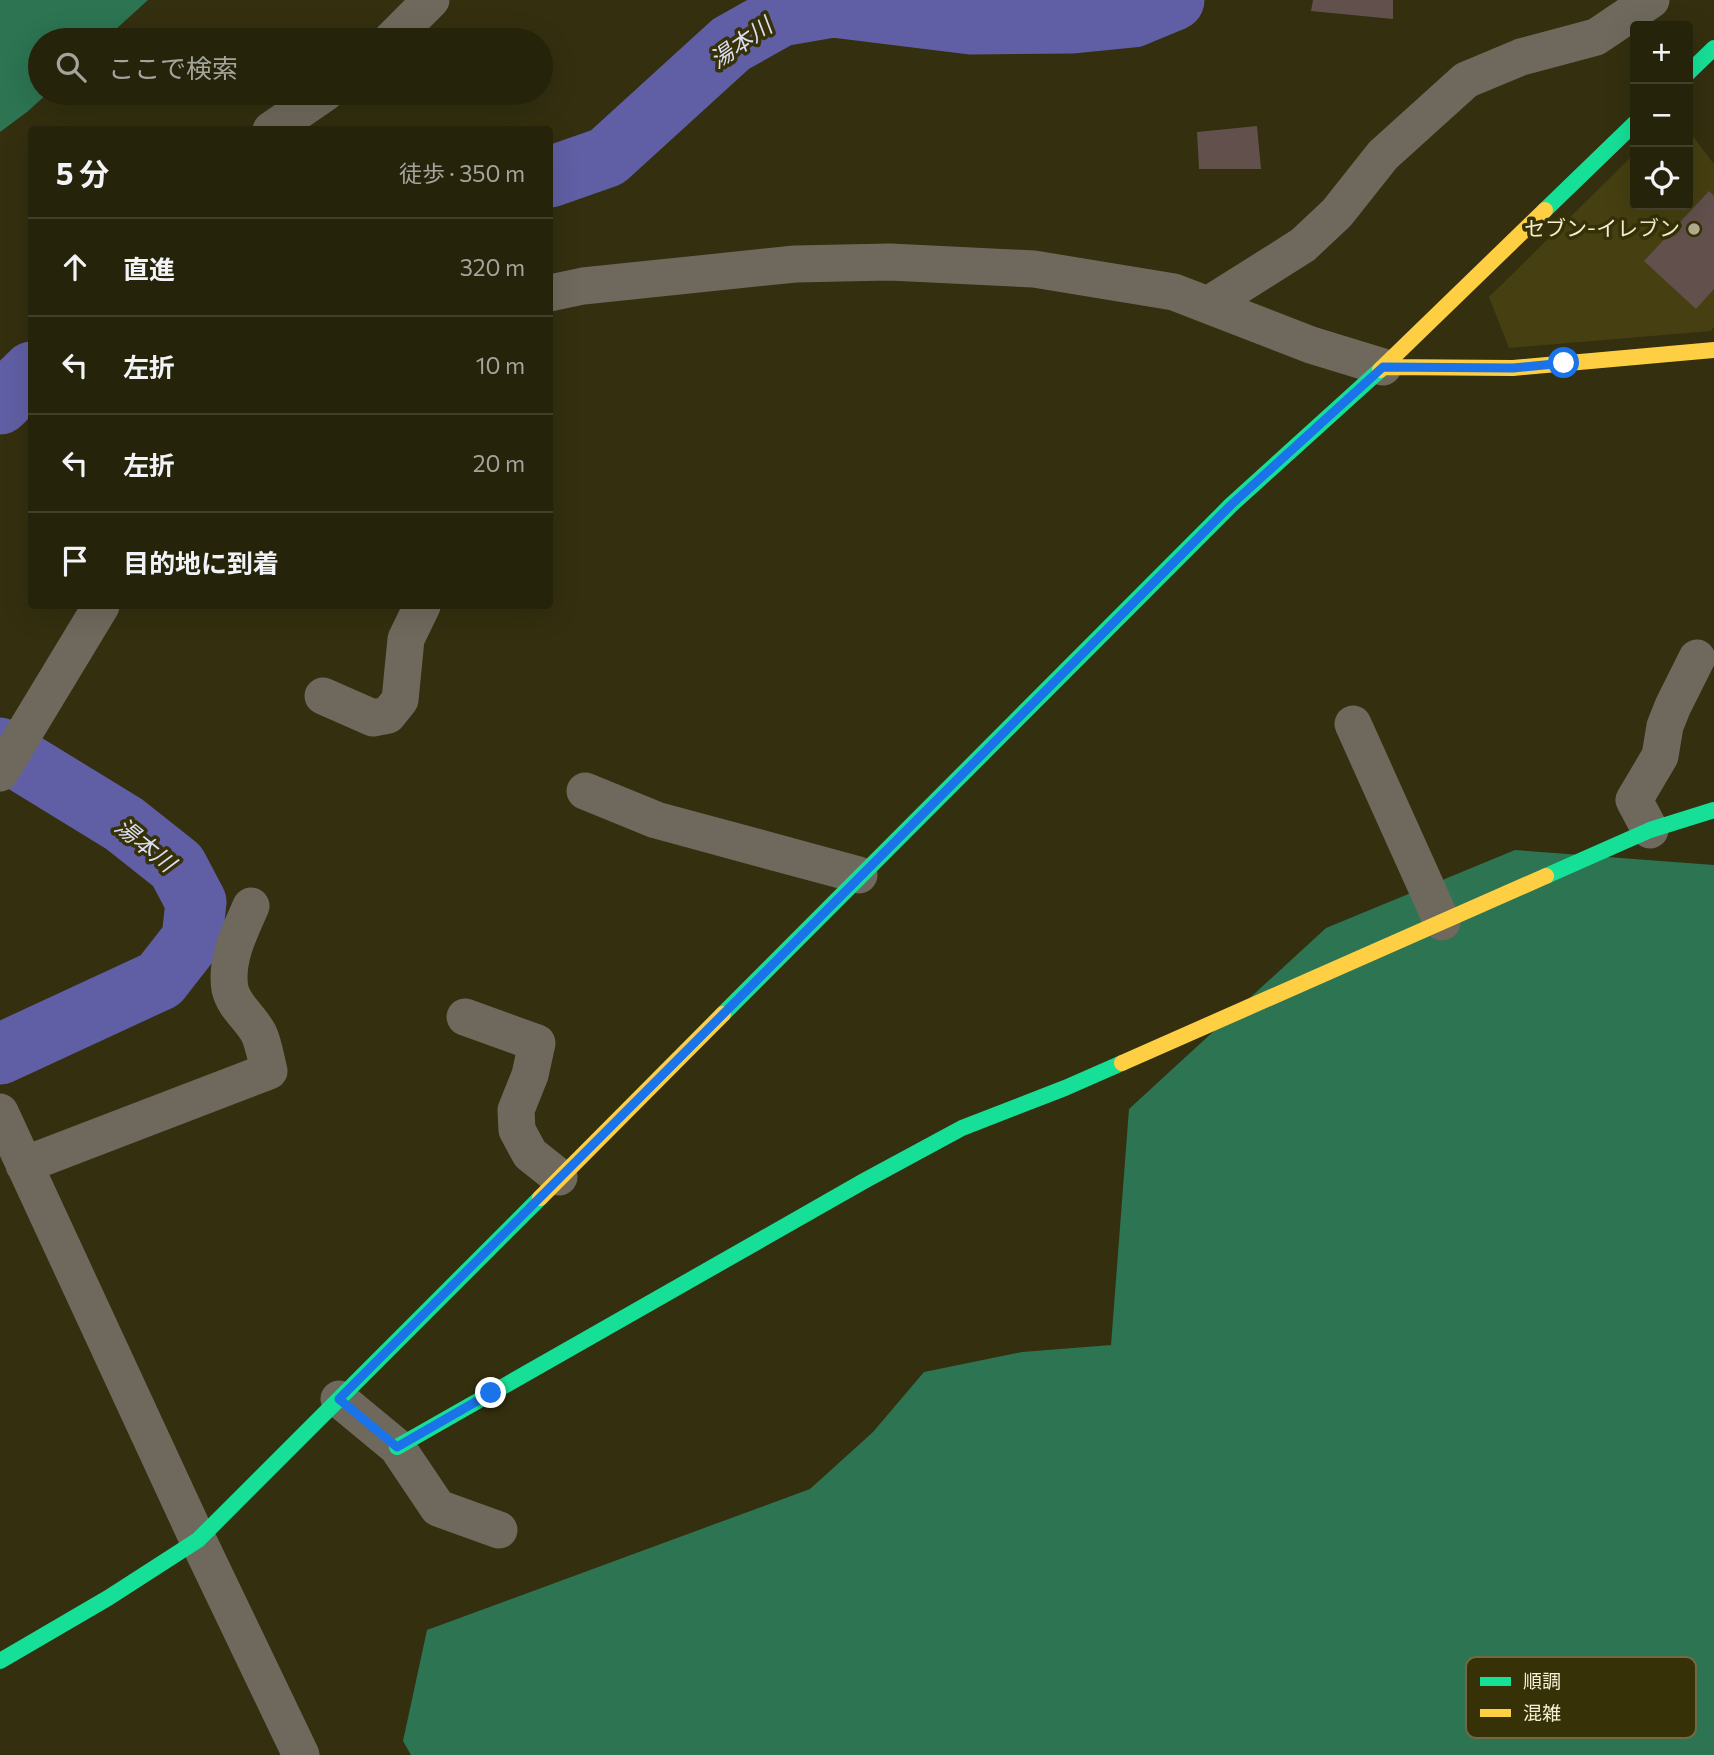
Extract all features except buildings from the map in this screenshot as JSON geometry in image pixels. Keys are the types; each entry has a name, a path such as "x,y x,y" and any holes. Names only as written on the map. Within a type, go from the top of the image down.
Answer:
{"street":[{"path":"403,28 431,0"},
{"path":"1208,305 1303,245 1337,213 1383,155 1466,80 1521,57 1596,37 1651,0"},
{"path":"1693,68 1714,48"},
{"path":"277,126 307,105"},
{"path":"0,1661 108,1598 198,1540 1231,505 1383,367 1630,128"},
{"path":"553,292 583,286 794,264 890,262 1034,269 1174,292 1311,345 1383,367 1513,368 1714,350"},
{"path":"1,771 99,609"},
{"path":"323,696 373,718 388,715 400,700 406,639 421,609"},
{"path":"1650,830 1634,800 1660,756 1665,726 1698,658"},
{"path":"1353,724 1443,922"},
{"path":"584,791 656,820 859,875"},
{"path":"397,1447 962,1128 1065,1088 1650,830 1714,810"},
{"path":"24,1165 269,1071 259,1035 239,1009 230,990 230,966 237,938 251,906"},
{"path":"465,1017 537,1044 530,1075 516,1110 517,1130 530,1154 559,1177"},
{"path":"0,1112 198,1540 301,1755"},
{"path":"339,1399 397,1447 438,1508 499,1530"}],"shaded area":[{"path":"1693,137 1714,164 1714,327 1711,331 1509,348 1489,297 1630,158 1630,210 1693,210"}],"green space":[{"path":"0,0 148,0 117,28 28,28 28,105 35,105 0,132"},
{"path":"1515,850 1714,865 1714,1755 411,1755 403,1741 427,1630 810,1489 873,1432 924,1372 1022,1352 1111,1345 1129,1109 1326,928"}],"waterway":[{"name":"湯本川","path":"553,176 607,157 731,44 781,16 833,7 971,24 1073,23 1133,17 1174,0"},
{"name":"湯本川","path":"0,404 28,376"},
{"name":"湯本川","path":"0,748 124,824 177,866 196,902 192,939 160,980 0,1054"}],"traffic: fast":[{"path":"1693,68 1714,48"},
{"path":"1545,210 1630,128"},
{"path":"723,1014 1231,505 1380,370"},
{"path":"1546,876 1650,830 1714,810"},
{"path":"397,1447 962,1128 1122,1063"},
{"path":"0,1661 108,1598 198,1540 540,1198"}],"traffic: slow":[{"path":"1383,367 1545,210"},
{"path":"1380,370 1383,367 1513,368 1714,350"},
{"path":"1122,1063 1546,876"},
{"path":"540,1198 723,1014"}],"place":[{"name":"セブン-イレブン","path":"1694,229"}],"route":[{"path":"491,1393 397,1447 339,1399 1231,505 1383,367 1513,368 1564,363"}]}
